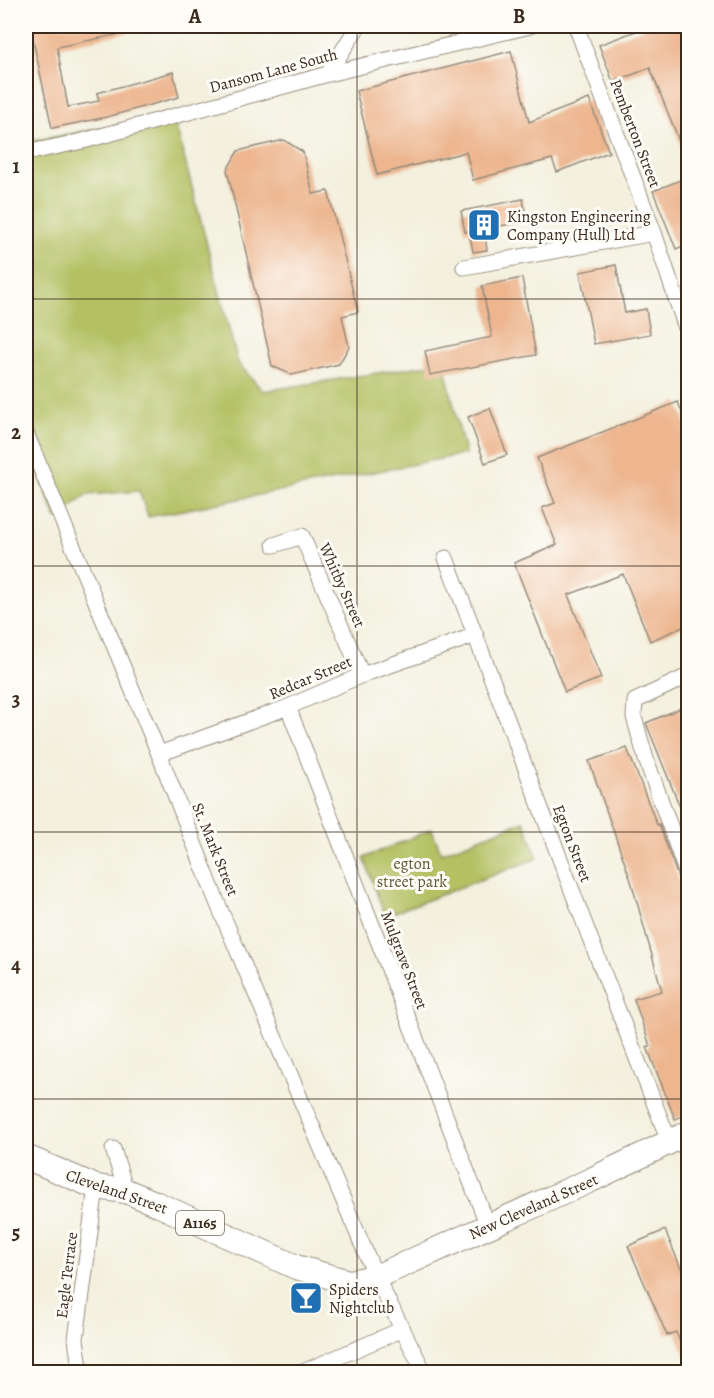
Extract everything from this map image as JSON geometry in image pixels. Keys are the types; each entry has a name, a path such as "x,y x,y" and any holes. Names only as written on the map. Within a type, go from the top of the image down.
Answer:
{"main road":[{"name":"New Cleveland Street","path":"376,1278 591,1180 679,1137"},
{"name":"Cleveland Street","path":"26,1157 96,1187 126,1191 296,1267 349,1282 376,1278"}],"street":[{"path":"328,74 358,26"},
{"name":"Dansom Lane South","path":"26,153 83,141 328,74 530,26"},
{"name":"Pemberton Street","path":"576,26 687,326"},
{"path":"464,267 654,233"},
{"name":"St. Mark Street","path":"26,433 159,754 217,902 376,1278 424,1372"},
{"name":"Whitby Street","path":"274,545 302,536 362,675"},
{"name":"Egton Street","path":"446,558 590,938 679,1137"},
{"name":"Redcar Street","path":"159,754 288,707 362,675 476,635"},
{"path":"688,676 635,701 634,717 688,877"},
{"name":"Mulgrave Street","path":"288,707 488,1226"},
{"path":"113,1149 126,1191"},
{"name":"Eagle Terrace","path":"83,1370 76,1339 96,1187"},
{"path":"303,1372 403,1329"}],"green space":[{"path":"173,115 238,363 263,391 428,365 446,372 465,454 148,517 139,491 87,495 56,519 26,441 26,142"},
{"name":"egton street park","path":"524,821 538,858 385,916 364,858 432,829 441,853"}],"building":[{"path":"30,26 130,26 130,32 57,47 68,107 99,101 97,93 173,72 179,97 107,117 52,128"},
{"path":"649,26 688,26 688,163 650,68 613,82 599,45"},
{"path":"511,51 529,122 589,99 609,152 557,172 552,159 473,180 466,152 377,175 356,91"},
{"path":"284,140 303,152 313,194 328,191 358,312 342,316 349,347 339,364 292,375 272,366 227,170 238,151"},
{"path":"688,177 688,244 676,249 653,191"},
{"name":"Kingston Engineering Company (Hull) Ltd","path":"523,199 527,221 484,229 487,250 473,252 469,231 465,232 461,211"},
{"path":"616,265 625,313 646,309 650,334 594,344 580,272"},
{"path":"522,278 536,355 430,375 425,351 492,337 482,286"},
{"path":"678,402 688,428 688,625 650,641 623,574 568,595 601,678 565,692 514,563 557,545 542,508 555,503 537,458"},
{"path":"490,408 507,455 485,463 468,417"},
{"path":"688,705 688,827 646,723"},
{"path":"627,748 657,825 659,824 679,880 688,897 688,1114 675,1119 647,1047 650,1046 634,999 662,991 631,881 589,761"},
{"path":"665,1230 688,1285 688,1362 676,1332 667,1335 628,1246"}],"place":[{"name":"Kingston Engineering Company (Hull) Ltd","path":"484,225"},
{"name":"Spiders Nightclub","path":"306,1298"}]}
